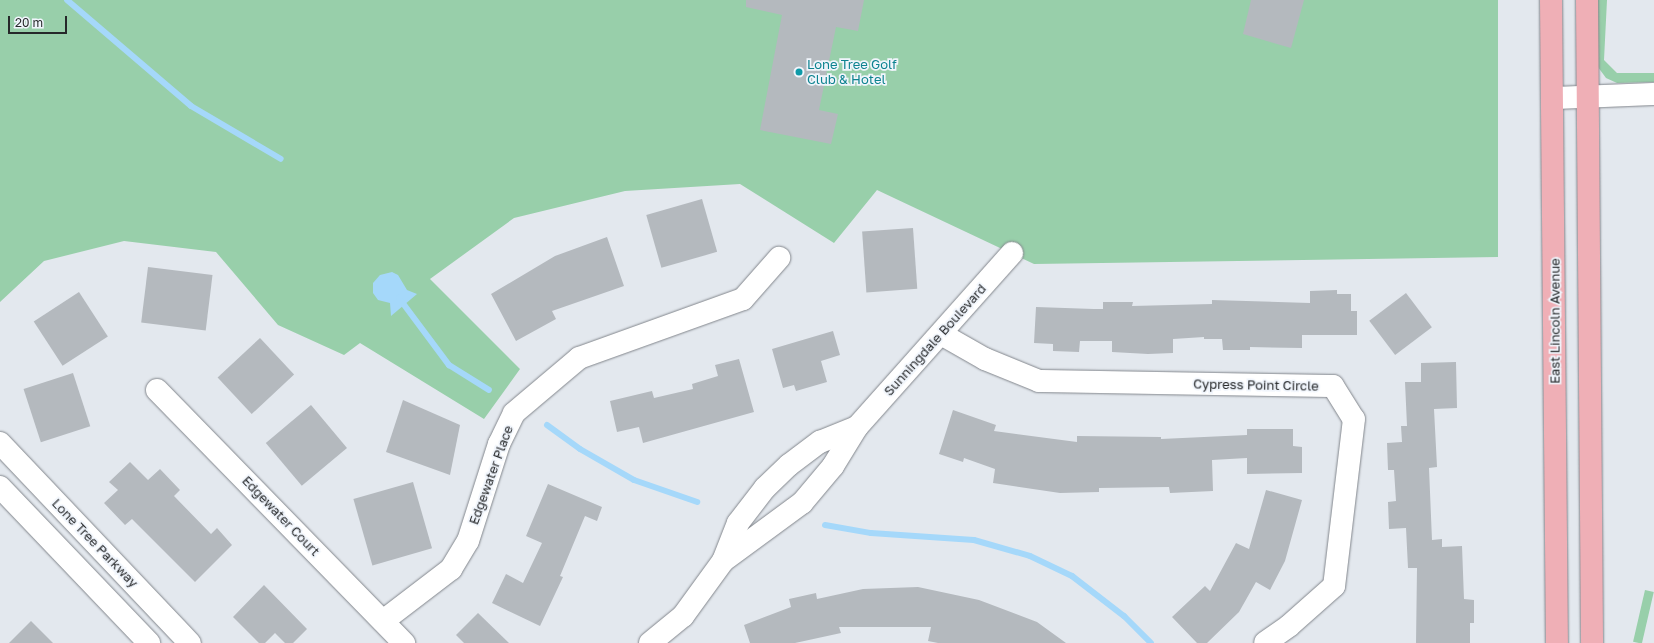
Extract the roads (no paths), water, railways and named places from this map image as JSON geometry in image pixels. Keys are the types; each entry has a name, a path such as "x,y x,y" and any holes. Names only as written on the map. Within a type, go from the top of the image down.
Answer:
{"main road":[{"name":"East Lincoln Avenue","path":"1551,0 1554,98 1557,643"},
{"path":"1587,0 1589,97 1592,643"}],"street":[{"path":"1554,98 1654,94"},
{"name":"Sunningdale Boulevard","path":"724,561 802,503 833,466 857,427 942,334 1012,253"},
{"name":"Edgewater Place","path":"383,621 451,569 468,541 500,444 514,413 579,358 743,300 779,258"},
{"name":"Cypress Point Circle","path":"942,334 985,359 1039,381 1333,386 1354,419 1334,586 1289,626 1265,643"},
{"name":"Edgewater Court","path":"157,390 404,643"},
{"name":"Sunningdale Boulevard","path":"650,643 684,616 724,561 738,523 766,488 788,465 820,442 857,427"},
{"name":"Lone Tree Parkway","path":"0,443 190,643"},
{"path":"0,487 149,643"}],"water":[{"path":"392,272 398,275 407,290 417,294 391,316 390,303 378,300 373,293 373,283 380,275"}],"waterway":[{"path":"67,0 191,106 281,159"},
{"path":"399,298 449,365 489,390"},
{"path":"547,425 580,449 634,480 697,502"},
{"path":"825,525 871,533 974,540 1030,556 1072,576 1124,616 1151,643"}],"place":[{"name":"Lone Tree Golf Club & Hotel","path":"799,72"}]}
